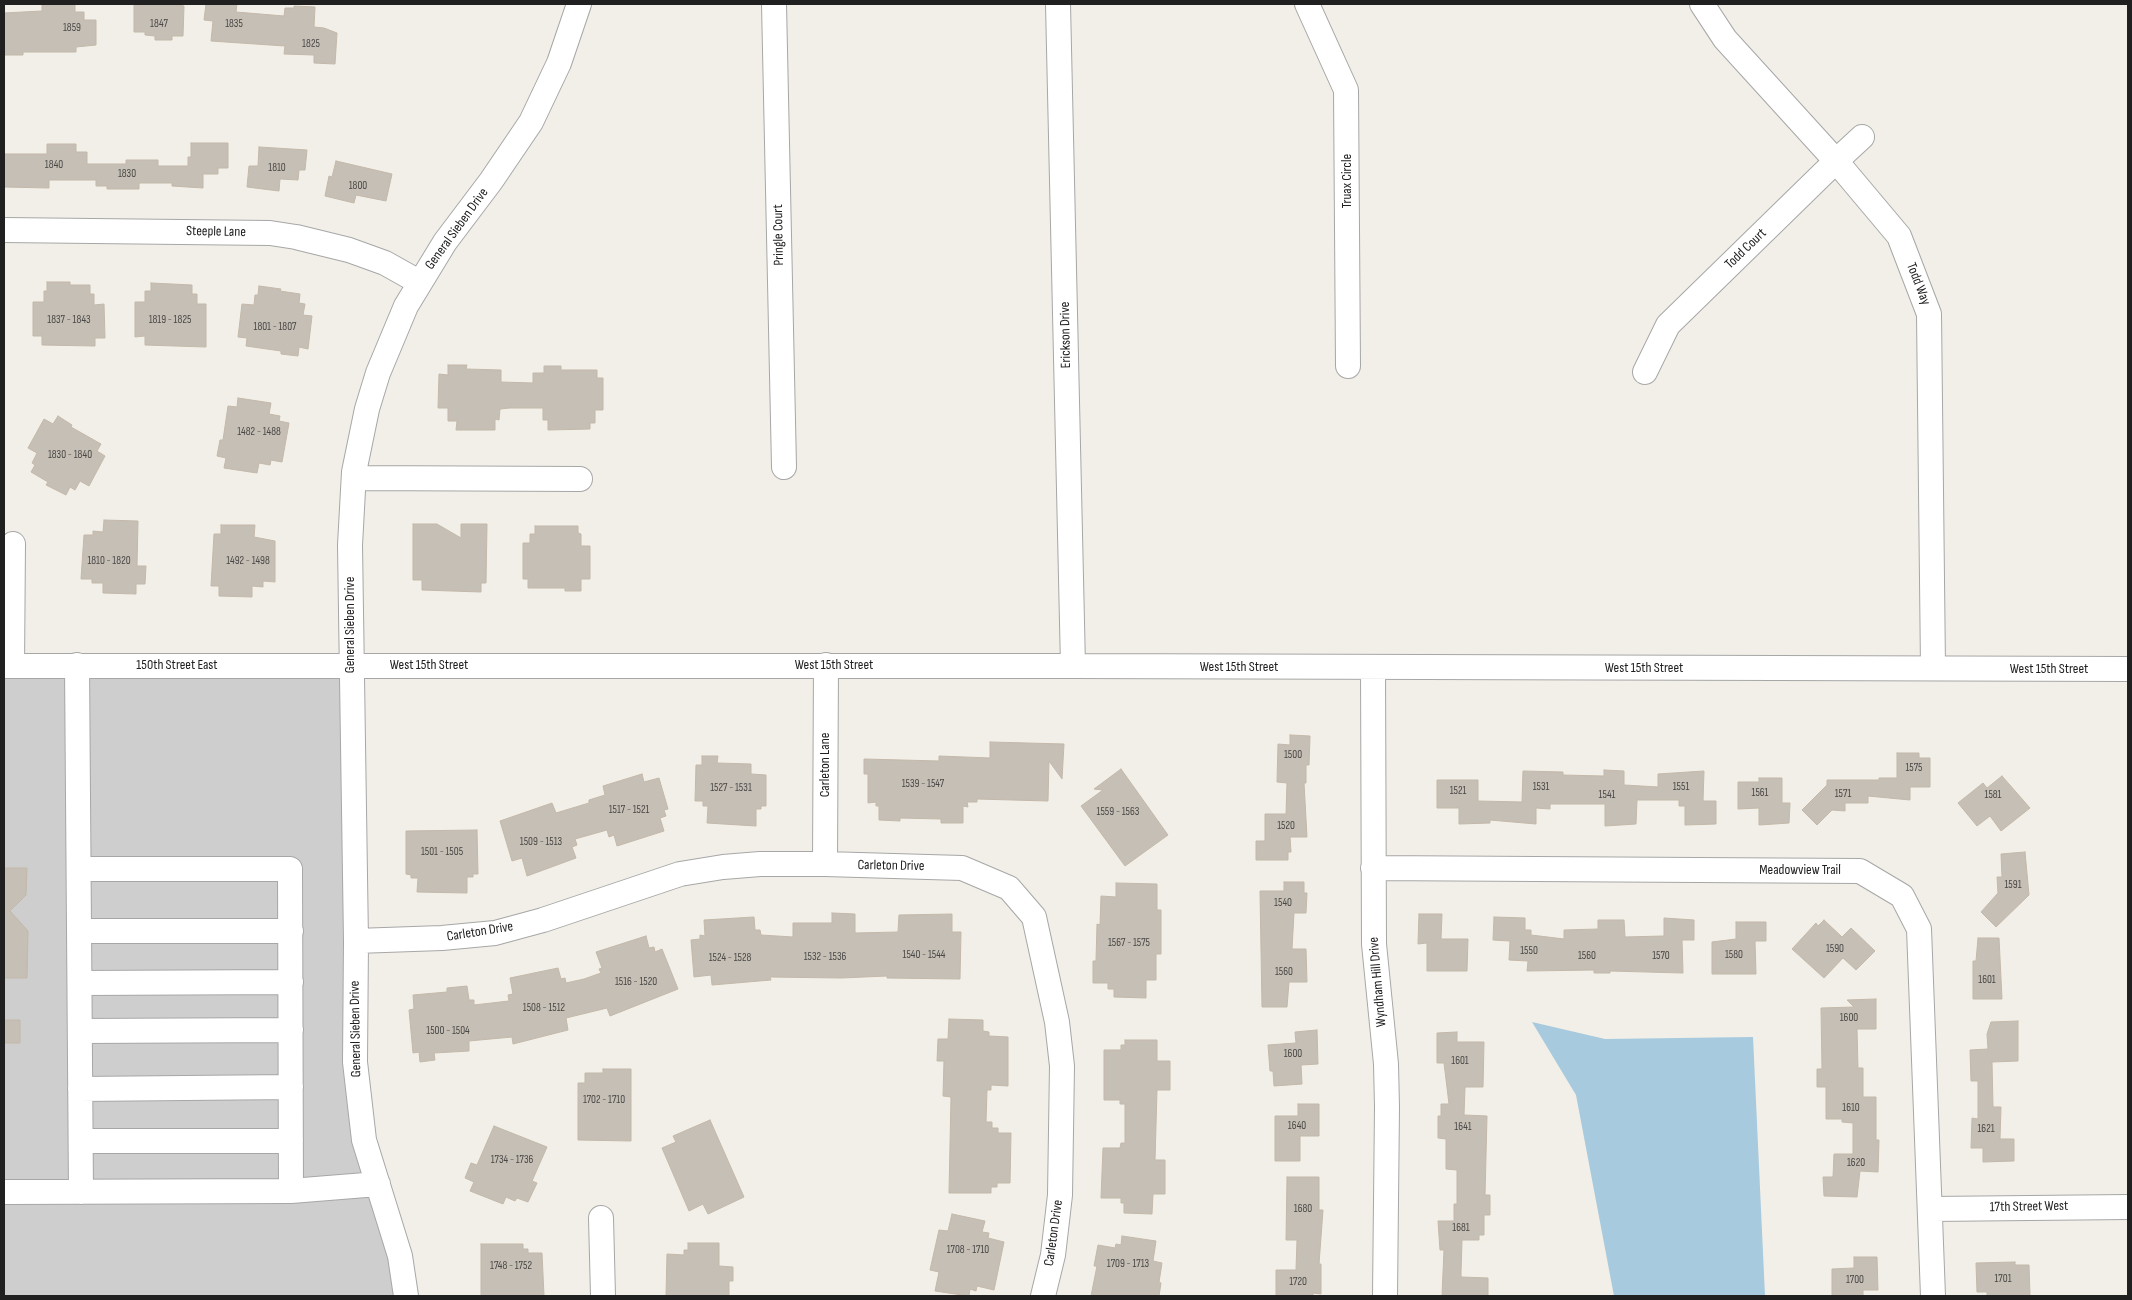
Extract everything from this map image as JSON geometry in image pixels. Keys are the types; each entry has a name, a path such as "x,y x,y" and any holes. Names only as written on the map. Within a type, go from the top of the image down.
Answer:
{"street":[{"name":"General Sieben Drive","path":"406,1296 400,1256 364,1140 355,1062 356,941 350,665 350,545 354,478 359,445 378,373 390,339 419,282 445,242 491,182 531,122 559,63 579,4"},
{"name":"Pringle Court","path":"774,4 784,466"},
{"name":"Erickson Drive","path":"1058,4 1073,666"},
{"name":"Truax Circle","path":"1307,4 1346,90 1348,366"},
{"name":"Todd Way","path":"1702,4 1725,39 1836,160 1899,236 1929,314 1933,668"},
{"name":"Todd Court","path":"1645,372 1668,325 1836,160 1862,137"},
{"name":"Steeple Lane","path":"4,230 270,233 305,239 348,250 384,263 419,282"},
{"path":"354,478 580,479"},
{"path":"8,666 13,544"},
{"name":"West 15th Street","path":"350,665 2128,669"},
{"name":"150th Street East","path":"8,666 350,665"},
{"path":"77,666 81,1192"},
{"name":"Carleton Lane","path":"825,864 826,666"},
{"name":"Wyndham Hill Drive","path":"1373,668 1374,944 1386,1072 1385,1296"},
{"name":"Carleton Drive","path":"356,941 442,938 495,933 543,920 680,874 741,866 825,864 962,868 1009,888 1034,918 1057,1022 1063,1086 1060,1195 1052,1255 1043,1296"},
{"name":"Meadowview Trail","path":"1373,868 1860,871 1902,896 1919,929 1932,1296"},
{"path":"79,869 290,870 291,1191"},
{"path":"79,931 290,931"},
{"path":"80,983 290,982"},
{"path":"80,1031 291,1030"},
{"path":"80,1089 291,1087"},
{"path":"81,1140 291,1140"},
{"path":"4,1192 291,1191 378,1184"},
{"name":"17th Street West","path":"1930,1209 2128,1207"},
{"path":"601,1218 603,1296"}],"shaded area":[{"path":"350,665 355,1062 406,1296 4,1296 4,666"}],"water":[{"path":"1532,1022 1605,1039 1753,1037 1765,1296 1614,1296 1576,1095"}],"building":[{"path":"42,4 75,4 75,12 84,12 84,20 96,20 96,45 76,47 76,52 23,52 23,55 4,55 4,13 42,11"},
{"path":"134,4 173,4 184,6 183,36 172,36 172,40 155,40 155,36 145,35 145,32 134,32"},
{"path":"206,4 237,4 236,12 284,16 285,8 294,8 294,6 315,7 314,27 324,28 337,33 335,64 314,63 314,55 284,54 285,46 211,41 213,21 204,20"},
{"path":"191,143 228,143 228,168 218,168 218,174 203,174 203,188 172,186 172,183 139,183 139,189 107,189 107,186 96,186 96,180 49,180 49,188 4,187 4,154 47,154 47,144 76,144 76,152 87,152 87,164 126,164 126,160 158,160 158,166 188,166 188,157 191,157"},
{"path":"259,147 307,150 305,170 299,170 298,180 280,179 279,191 247,187 249,166 258,166"},
{"path":"336,161 392,174 386,201 356,195 354,203 325,196 329,176 332,177"},
{"path":"47,282 70,282 70,285 90,285 90,294 94,294 94,305 104,304 105,338 95,338 95,346 42,345 42,336 33,336 33,302 44,302 44,291 47,291"},
{"path":"151,283 192,285 192,294 197,294 197,304 206,304 206,347 145,345 145,336 135,337 135,302 145,302 145,291 151,291"},
{"path":"259,286 300,294 299,303 305,304 303,315 312,316 308,349 299,347 298,356 281,354 281,351 246,346 247,338 238,337 242,304 254,305 255,295 258,295"},
{"path":"448,365 467,365 466,369 501,370 501,382 533,383 533,373 544,373 544,366 561,366 561,370 597,370 597,378 603,378 603,410 595,410 595,423 590,423 590,429 548,430 548,420 543,420 543,408 510,408 500,409 499,420 495,419 495,430 456,430 457,421 448,421 448,408 438,408 439,374 448,375"},
{"path":"238,398 271,403 269,414 280,416 279,421 289,423 282,462 271,460 270,465 259,463 257,473 224,468 226,458 217,456 220,440 223,440 228,406 237,407"},
{"path":"58,416 72,425 71,427 101,444 97,451 105,456 89,486 80,481 75,490 70,487 66,495 46,485 48,482 31,472 35,465 32,463 37,453 28,448 44,419 53,424"},
{"path":"104,520 138,521 137,566 146,566 145,584 136,584 136,594 103,593 103,583 92,583 92,579 81,579 84,535 93,535 93,531 103,532"},
{"path":"413,524 437,524 461,538 461,524 487,524 486,583 481,583 481,592 422,590 422,580 413,580"},
{"path":"221,525 255,525 254,537 275,541 275,582 263,581 263,587 252,586 252,597 219,596 219,586 211,586 214,534 221,534"},
{"path":"535,526 578,526 578,533 581,534 581,546 590,546 590,579 581,579 581,591 565,591 565,588 528,588 528,579 523,579 523,543 530,543 530,534 535,534"},
{"path":"1290,735 1310,736 1309,765 1306,765 1306,783 1304,783 1307,837 1290,837 1291,852 1288,852 1288,860 1256,860 1256,841 1265,841 1265,814 1286,814 1287,783 1277,782 1278,744 1290,745"},
{"path":"990,742 1064,744 1062,779 1049,761 1048,801 977,799 977,802 967,802 968,807 963,806 963,823 941,823 941,819 900,818 900,821 879,820 879,806 876,806 876,802 868,803 868,774 864,774 864,759 939,761 939,756 990,758"},
{"path":"1897,753 1919,753 1919,758 1930,758 1930,787 1910,787 1910,800 1868,796 1868,803 1845,803 1845,811 1832,810 1817,825 1802,810 1827,785 1827,780 1897,778"},
{"path":"702,756 718,756 717,763 751,764 751,774 766,775 766,806 756,809 756,826 707,823 708,806 703,806 703,801 695,801 696,765 702,765"},
{"path":"1121,769 1168,835 1125,866 1081,806 1103,790 1094,789"},
{"path":"1604,770 1624,771 1624,785 1658,787 1658,774 1704,771 1703,801 1716,801 1716,824 1685,825 1685,806 1679,806 1679,800 1637,800 1636,824 1605,826 1605,804 1550,804 1550,809 1536,808 1536,824 1490,820 1490,823 1459,824 1459,808 1437,808 1437,780 1478,780 1478,801 1522,802 1523,771 1563,772 1563,775 1604,776"},
{"path":"642,774 644,782 659,778 668,809 664,810 666,816 660,818 664,831 617,846 614,835 609,837 607,830 575,839 577,845 572,847 576,858 527,876 522,858 512,861 500,821 552,803 556,813 589,803 589,800 605,795 603,786"},
{"path":"2002,776 2030,808 2001,831 1990,816 1977,826 1958,803 1983,783 1987,788"},
{"path":"1759,778 1782,778 1782,803 1790,803 1789,823 1759,825 1759,808 1738,809 1738,782 1759,782"},
{"path":"477,830 478,874 473,874 473,877 467,877 467,893 417,892 418,878 411,878 411,875 406,874 406,831"},
{"path":"2025,852 2029,895 1996,927 1981,912 1998,893 1997,877 2002,877 2001,854"},
{"path":"4,868 27,868 26,895 10,911 28,931 27,978 4,978"},
{"path":"1284,882 1304,882 1304,893 1307,893 1306,913 1294,913 1292,949 1306,949 1307,982 1289,982 1287,1007 1262,1007 1260,891 1284,891"},
{"path":"1116,883 1157,884 1157,910 1161,910 1161,954 1156,954 1156,980 1146,980 1146,998 1114,997 1114,989 1108,989 1108,983 1093,983 1093,961 1096,961 1097,924 1100,925 1101,896 1116,897"},
{"path":"832,913 855,914 855,933 898,932 899,915 952,914 952,932 961,932 960,979 887,978 887,976 841,978 770,977 771,980 712,985 711,975 694,977 691,940 700,939 700,935 705,936 704,920 754,917 755,930 760,930 761,935 793,937 793,923 832,923"},
{"path":"1419,914 1442,914 1441,939 1468,939 1467,971 1427,971 1427,943 1418,944"},
{"path":"1494,917 1525,918 1525,930 1531,930 1531,935 1564,939 1564,930 1598,929 1598,920 1624,920 1625,937 1664,936 1664,918 1694,920 1694,940 1682,940 1683,973 1610,971 1610,973 1594,973 1594,970 1527,971 1528,961 1509,960 1510,941 1493,940"},
{"path":"1824,920 1842,937 1851,928 1875,951 1856,970 1843,958 1824,978 1792,949 1816,923 1818,926"},
{"path":"1736,922 1766,922 1766,941 1755,941 1756,974 1712,974 1712,942 1736,939"},
{"path":"646,936 649,948 654,947 655,952 662,949 678,989 610,1016 607,1008 566,1018 568,1030 513,1044 512,1037 469,1041 469,1051 434,1053 435,1060 420,1062 419,1052 413,1053 409,1010 414,1009 413,995 447,992 447,988 467,986 469,1000 474,1000 474,1005 509,1001 508,995 513,994 510,978 558,968 561,979 565,978 566,983 584,979 601,973 599,969 602,968 596,952"},
{"path":"1978,938 1999,938 2002,999 1973,999 1973,961 1976,961"},
{"path":"1876,999 1876,1029 1857,1029 1858,1068 1863,1068 1863,1097 1876,1097 1876,1140 1879,1140 1878,1172 1860,1171 1857,1197 1824,1196 1823,1177 1833,1177 1834,1154 1853,1154 1853,1123 1842,1122 1842,1119 1826,1119 1826,1087 1817,1087 1817,1069 1822,1069 1821,1008 1854,1007 1847,1000"},
{"path":"949,1019 983,1020 983,1031 989,1032 989,1036 1008,1037 1008,1086 991,1085 991,1090 987,1090 986,1122 992,1122 992,1128 998,1128 998,1133 1011,1133 1010,1183 997,1183 997,1187 991,1187 991,1193 949,1193 951,1097 943,1096 944,1061 937,1061 938,1039 948,1039"},
{"path":"4,1020 20,1020 20,1043 4,1043"},
{"path":"2018,1021 2018,1061 1992,1062 1993,1107 2001,1107 2000,1139 2014,1139 2014,1161 1983,1162 1983,1148 1971,1148 1972,1118 1978,1119 1978,1081 1971,1081 1970,1050 1988,1049 1987,1034 1991,1022"},
{"path":"1317,1030 1318,1064 1301,1065 1302,1084 1274,1086 1273,1071 1270,1071 1268,1045 1296,1043 1295,1032"},
{"path":"1457,1032 1457,1042 1484,1042 1483,1087 1465,1087 1464,1115 1487,1116 1485,1195 1490,1195 1490,1215 1484,1215 1484,1235 1479,1235 1479,1240 1462,1240 1461,1277 1488,1278 1488,1296 1442,1296 1444,1250 1440,1250 1438,1221 1454,1221 1454,1204 1457,1204 1457,1170 1446,1169 1446,1139 1438,1138 1438,1116 1441,1116 1441,1104 1449,1104 1444,1063 1437,1063 1437,1033"},
{"path":"1125,1040 1157,1040 1157,1061 1170,1061 1170,1090 1157,1090 1155,1160 1165,1160 1165,1194 1153,1194 1152,1214 1124,1213 1124,1203 1121,1203 1121,1198 1101,1198 1103,1148 1120,1148 1121,1143 1125,1143 1125,1104 1120,1104 1120,1100 1104,1100 1104,1050 1121,1050 1121,1045 1125,1045"},
{"path":"603,1069 631,1069 631,1141 578,1140 578,1083 585,1083 585,1073 603,1073"},
{"path":"1298,1104 1319,1104 1319,1136 1300,1136 1300,1161 1275,1161 1275,1116 1298,1116"},
{"path":"710,1120 744,1197 708,1214 703,1204 689,1211 662,1148 676,1142 673,1136"},
{"path":"494,1126 547,1147 532,1181 537,1183 528,1202 517,1198 515,1201 506,1197 503,1204 470,1191 474,1182 465,1178 471,1163 477,1165"},
{"path":"1287,1177 1319,1177 1319,1210 1323,1210 1319,1264 1321,1264 1321,1294 1313,1293 1313,1296 1276,1296 1276,1270 1296,1270 1297,1240 1286,1240"},
{"path":"952,1214 985,1221 982,1232 989,1233 988,1238 1004,1242 994,1290 977,1286 976,1291 970,1289 969,1296 935,1291 939,1272 930,1270 939,1230 948,1231"},
{"path":"1122,1236 1156,1241 1153,1261 1162,1263 1159,1296 1091,1296 1097,1266 1094,1266 1098,1245 1115,1248 1116,1244 1121,1245"},
{"path":"688,1243 719,1243 719,1266 733,1267 733,1281 729,1281 729,1296 666,1296 667,1254 684,1255 684,1250 688,1250"},
{"path":"481,1244 523,1244 523,1249 528,1249 528,1253 542,1253 544,1296 481,1296"},
{"path":"1854,1257 1877,1257 1878,1290 1863,1290 1863,1296 1832,1296 1832,1269 1854,1268"},
{"path":"2015,1262 2015,1265 2029,1265 2030,1296 1987,1296 1987,1292 1977,1292 1976,1263"}]}
